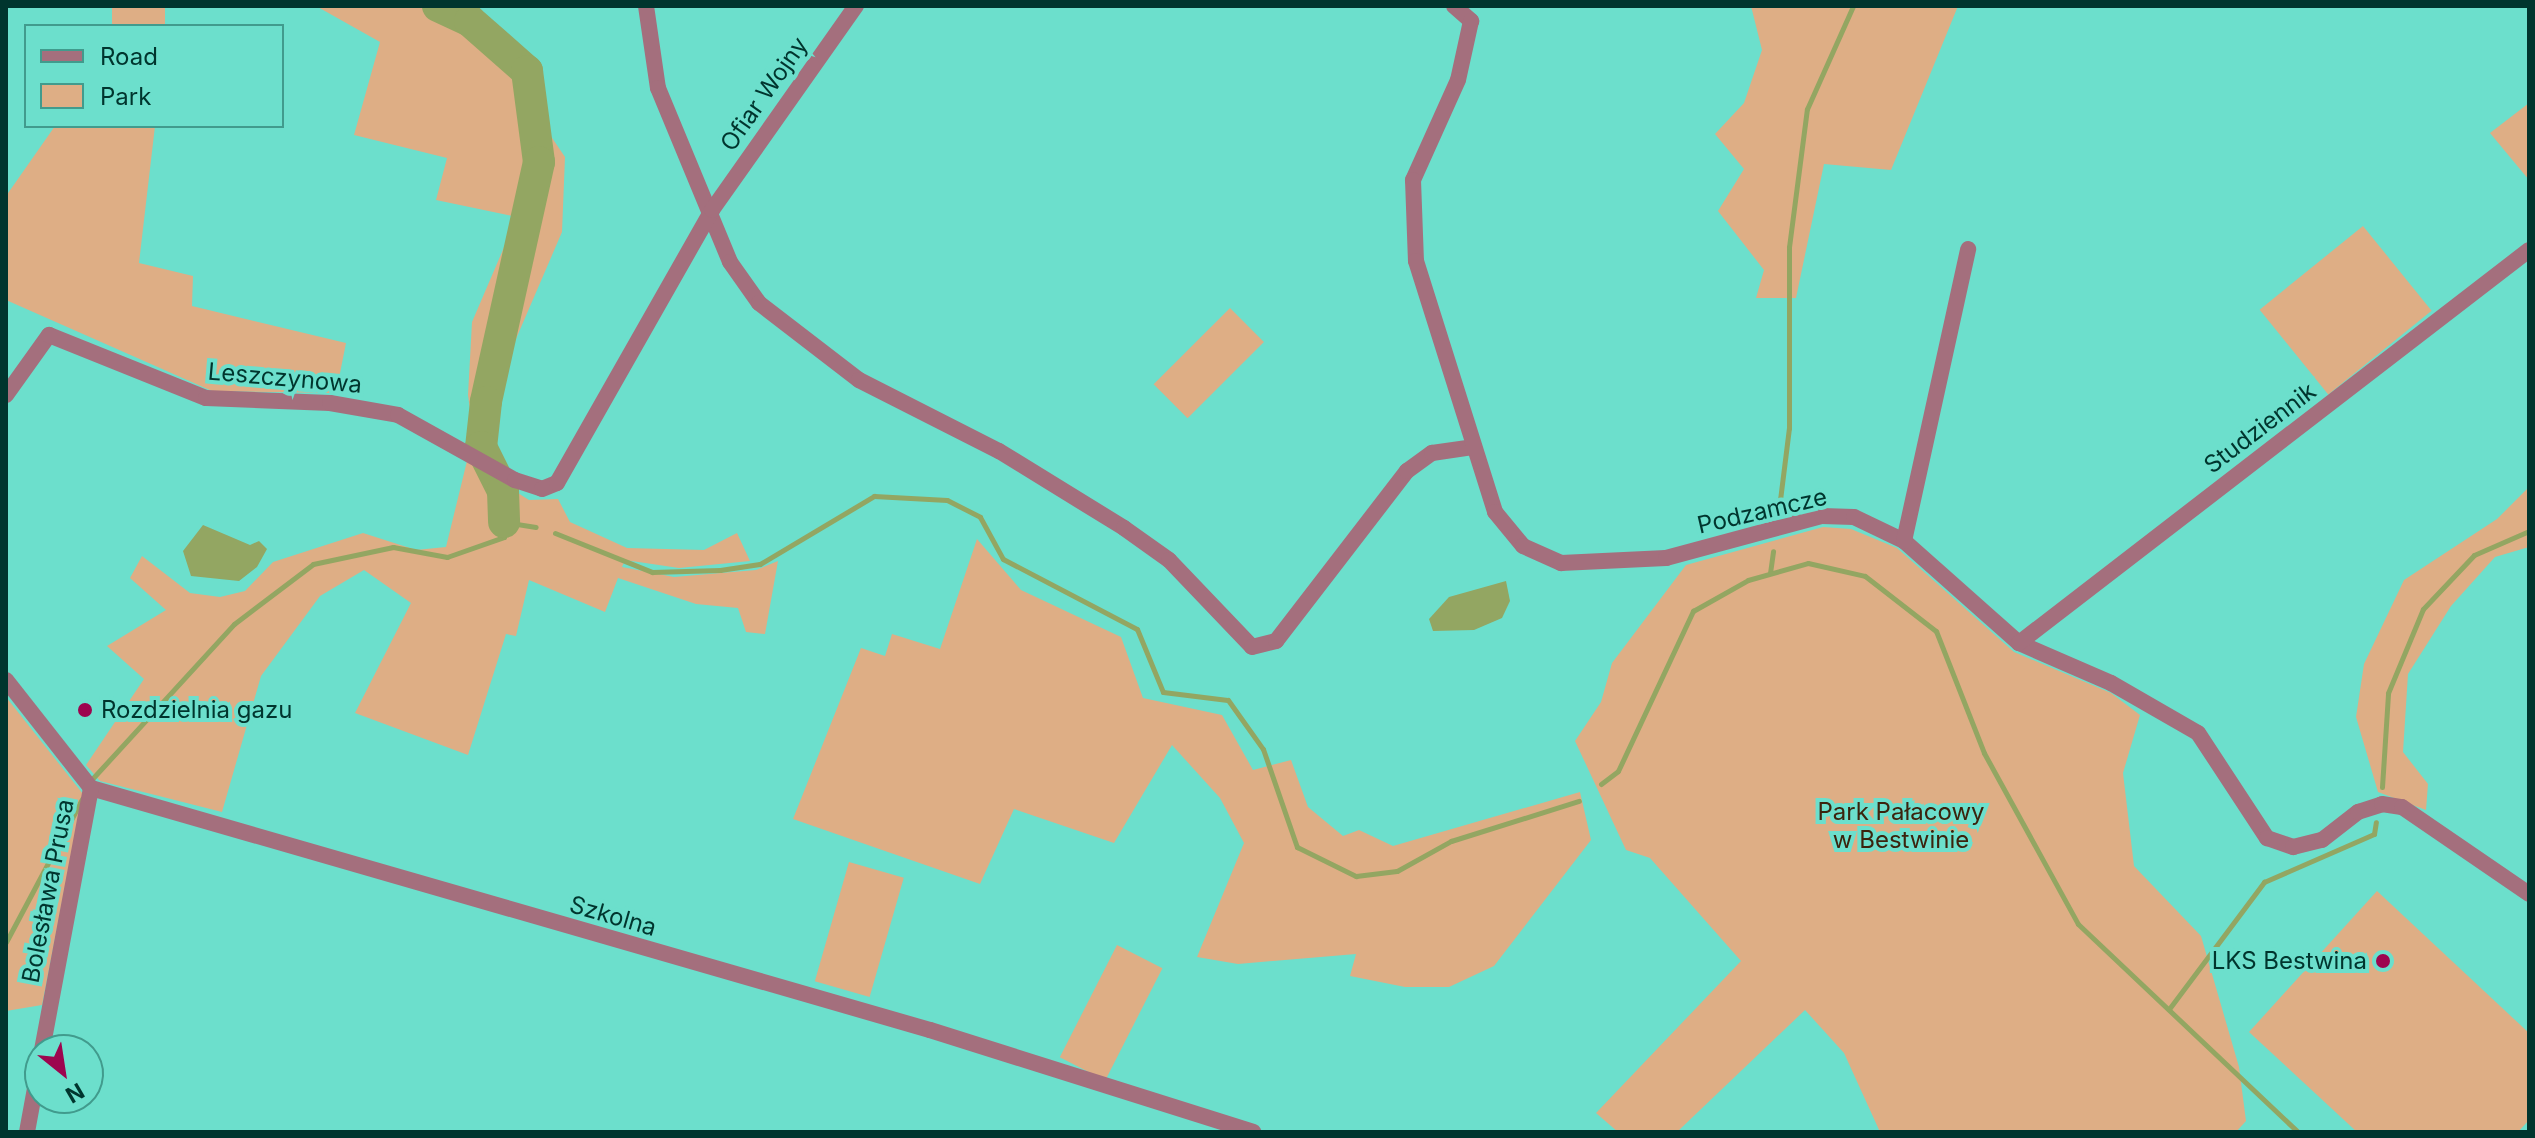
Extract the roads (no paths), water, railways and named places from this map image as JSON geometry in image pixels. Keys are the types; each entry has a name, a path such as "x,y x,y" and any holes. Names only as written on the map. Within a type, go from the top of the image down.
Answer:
{"street":[{"path":"646,6 658,88 712,210 730,262 759,303 811,347 1124,528 1169,560 1252,647 1276,641 1407,471 1432,453 1473,447"},
{"name":"Ofiar Wojny","path":"712,210 856,6"},
{"name":"Podzamcze","path":"1454,6 1471,21 1458,80 1413,180 1413,218 1433,332 1495,512 1523,546 1561,563 1666,558 1822,516 1854,517 1904,541 2019,643 2111,683 2198,733 2267,838 2293,847 2322,840 2358,812 2402,807 2529,894"},
{"name":"Leszczynowa","path":"6,395 49,335 206,398 330,403 398,415 542,489 557,483 712,210"},
{"path":"1904,541 1968,249"},
{"name":"Studziennik","path":"2019,643 2529,250"},
{"path":"6,680 91,788"},
{"name":"Bolesława Prusa","path":"45,1034 91,788"},
{"name":"Szkolna","path":"91,788 930,1030 1253,1132"}],"waterway":[{"path":"438,6 470,21 527,71 539,162 486,402 481,447 503,491 504,522"},
{"path":"1778,516 1789,428 1789,247 1807,109 1853,6"},
{"path":"555,533 652,572 720,570 760,564 874,496 947,500 980,517 1003,559 1137,629 1163,692 1228,700 1263,749 1297,847 1356,876 1397,871 1451,841 1579,801"},
{"path":"92,779 234,624 313,564 393,547 447,557 504,537 504,522 536,527"},
{"path":"2382,787 2388,693 2423,609 2474,555 2529,531"},
{"path":"1770,573 1773,551"},
{"path":"1601,784 1618,771 1693,611 1748,580 1808,563 1865,576 1936,631 1984,753 2078,924 2298,1132"},
{"path":"6,942 82,799"},
{"path":"2169,1009 2264,882 2374,834 2376,822"}],"place":[{"name":"Rozdzielnia gazu","path":"85,710"},
{"name":"LKS Bestwina","path":"2383,961"}],"park label":[{"name":"Park Pałacowy w Bestwinie","path":"1901,826"}]}
